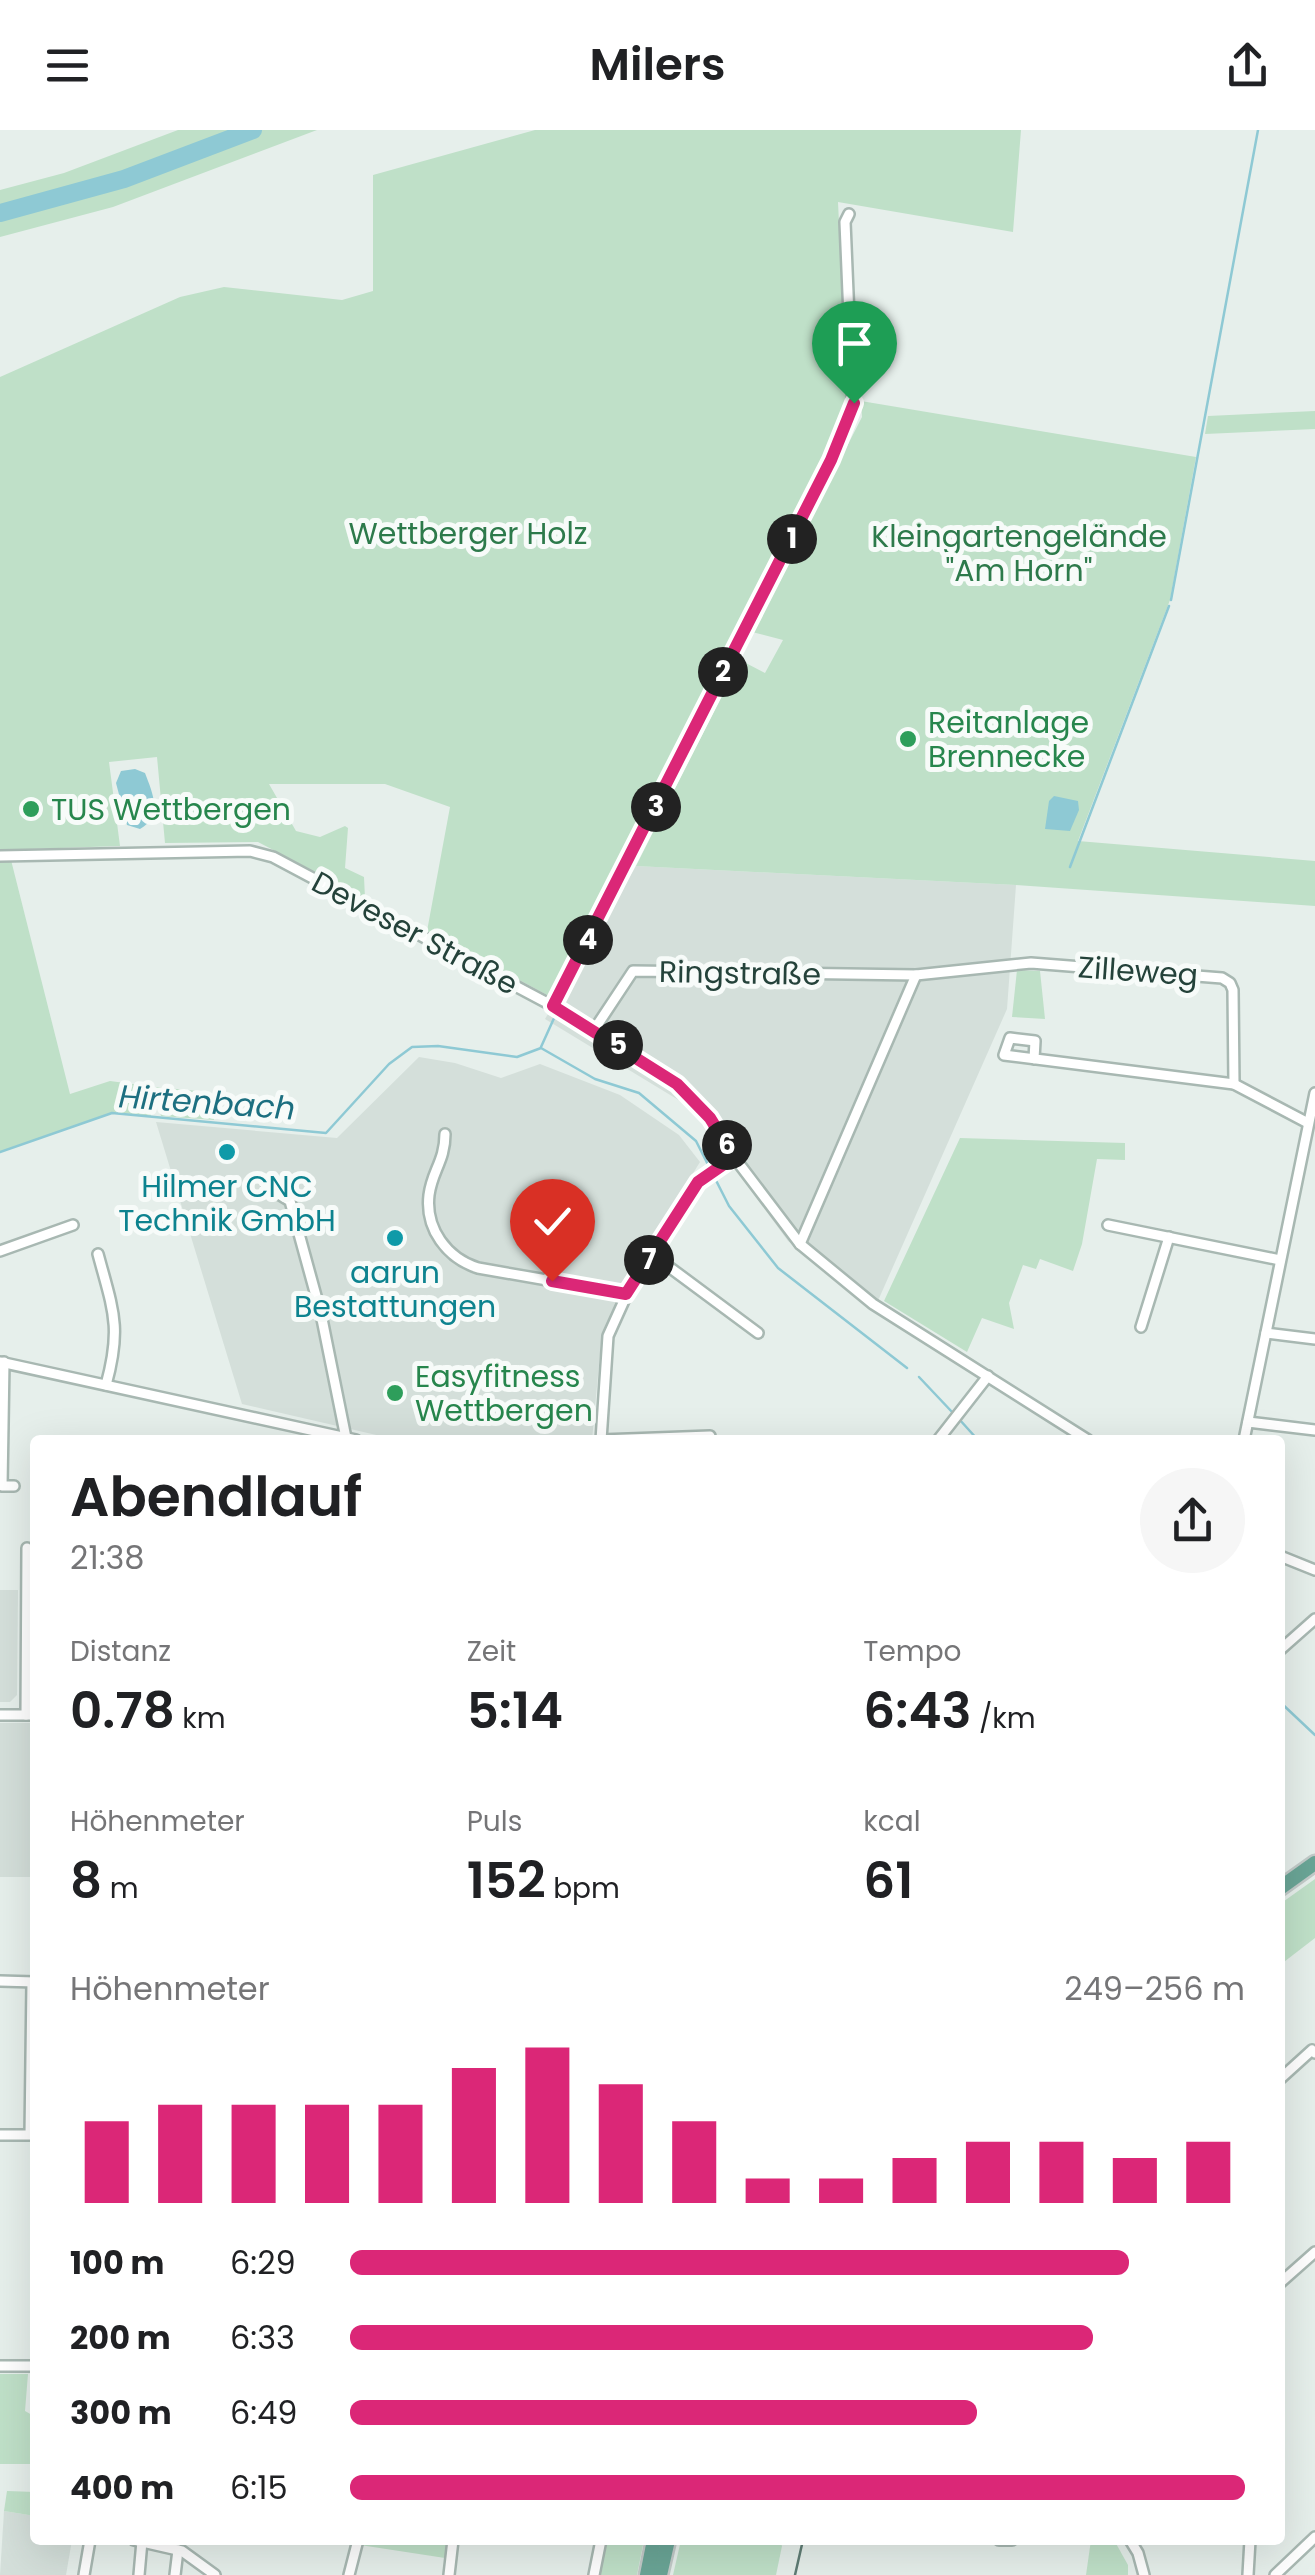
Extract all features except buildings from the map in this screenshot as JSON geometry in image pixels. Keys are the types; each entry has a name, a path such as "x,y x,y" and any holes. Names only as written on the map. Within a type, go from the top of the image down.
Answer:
{"main road":[{"path":"1285,1884 1315,1863"},
{"path":"647,2575 653,2545"},
{"path":"660,2575 667,2545"}],"street":[{"path":"553,1006 644,832 852,412 846,222 849,214"},
{"name":"Deveser Straße","path":"0,856 250,851 272,857 553,1006 677,1084 710,1118 734,1157 800,1244 863,1297 1080,1435"},
{"name":"Zilleweg","path":"1002,965 1032,962 1226,979 1233,990 1234,1084"},
{"name":"Ringstraße","path":"594,1030 633,972 916,975 1002,965"},
{"path":"800,1244 916,975"},
{"path":"1034,1059 1234,1084 1308,1123"},
{"path":"1245,1435 1315,1092"},
{"path":"445,1134 445,1156 432,1183 429,1212 439,1240 449,1252 462,1263 478,1268 626,1294"},
{"path":"601,1435 608,1336 626,1294 698,1182 734,1157"},
{"path":"1301,1159 1315,1160"},
{"path":"267,1187 290,1201 350,1435"},
{"path":"1108,1224 1280,1260"},
{"path":"0,1251 73,1225"},
{"path":"1141,1327 1169,1237"},
{"path":"98,1254 116,1322 116,1350 106,1385"},
{"path":"653,1254 758,1333"},
{"path":"1266,1333 1315,1340"},
{"path":"14,1486 2,1486 2,1362 333,1435"},
{"path":"942,1435 988,1376"},
{"path":"1248,1422 1315,1430"},
{"path":"27,1548 30,1673"},
{"path":"1285,1558 1315,1570"},
{"path":"1285,1646 1315,1619"},
{"path":"0,1714 30,1715"},
{"path":"0,1981 30,1982"},
{"path":"1285,2074 1312,2050 1315,2053"},
{"path":"0,2135 30,2135"},
{"path":"1285,2279 1315,2252"},
{"path":"0,2366 30,2366"},
{"path":"1275,2575 1315,2537"},
{"path":"84,2575 89,2545"},
{"path":"139,2575 142,2545"},
{"path":"158,2545 178,2550 215,2575"},
{"path":"349,2575 357,2545"},
{"path":"448,2575 453,2545"},
{"path":"594,2575 600,2545"},
{"path":"1133,2545 1144,2575"},
{"path":"1248,2575 1250,2545"},
{"path":"175,2575 178,2550"}],"shaded area":[{"path":"636,866 1016,885 1007,1009 873,1312 788,1241 690,1107 545,1019"},
{"path":"419,1057 455,1063 501,1078 540,1064 620,1095 679,1135 700,1162 633,1270 601,1343 592,1435 376,1435 242,1404 156,1122 337,1138"},
{"path":"0,1590 18,1590 17,1695 10,1702 0,1702"},
{"path":"0,1723 30,1723 30,1877 0,1877"},
{"path":"4,2511 30,2515 30,2545 71,2545 66,2575 0,2575"}],"green space":[{"path":"178,130 317,130 113,207 0,237 0,190 64,173"},
{"name":"Wettberger Holz","path":"535,130 1021,130 1013,232 838,202 848,414 551,997 427,931 450,807 385,784 269,784 296,831 320,837 348,828 345,868 364,877 365,898 258,842 165,843 157,757 109,762 120,846 0,850 0,377 180,297 224,287 342,300 373,291 373,175"},
{"name":"Kleingartengelände \"Am Horn\"","path":"861,401 1196,457 1170,600 1078,841 1315,861 1315,906 1016,885 636,866 740,660 765,673 783,640 752,632 862,417"},
{"path":"1315,411 1315,429 1205,434 1208,416"},
{"path":"11,860 70,1094 110,1081 148,1086 151,1116 113,1112 0,1152 0,861"},
{"path":"1017,970 1040,971 1045,1019 1012,1017"},
{"path":"156,1087 208,1092 214,1120 161,1116"},
{"path":"960,1138 1125,1143 1125,1160 1097,1159 1082,1244 1073,1271 1040,1259 1036,1269 1023,1265 1009,1303 1014,1329 982,1318 967,1352 884,1301"},
{"path":"1315,1879 1315,1938 1285,1961 1285,1900"},
{"path":"0,2374 28,2374 25,2411 30,2414 30,2464 0,2464"},
{"path":"7,2491 30,2492 30,2515 4,2511"},
{"path":"360,2545 447,2545 445,2558"},
{"path":"600,2545 643,2545 637,2575 593,2575"},
{"path":"680,2545 782,2546 776,2575 673,2575"},
{"path":"1090,2545 1117,2545 1128,2565 1128,2575 1086,2575"}],"water":[{"path":"135,769 145,773 154,804 152,818 140,829 127,825 116,783 121,771"},
{"path":"1054,796 1078,801 1079,810 1070,831 1045,829 1049,801"}],"waterway":[{"path":"0,213 124,179 253,130"},
{"path":"1171,600 1258,130"},
{"path":"1070,867 1169,606"},
{"path":"653,823 683,767"},
{"path":"560,1004 617,894"},
{"path":"541,1047 555,1016"},
{"name":"Hirtenbach","path":"0,1152 112,1113 326,1133 389,1064 412,1047 438,1046 517,1057 541,1048 595,1079 639,1093 696,1141 729,1206 778,1268 907,1368"},
{"name":"Hirtenbach","path":"919,1377 953,1413"},
{"name":"Hirtenbach","path":"959,1419 973,1435"},
{"name":"Hirtenbach","path":"1285,1707 1315,1735"}],"tram line":[{"path":"795,2575 802,2545"}],"place":[{"name":"Reitanlage Brennecke","path":"908,739"},
{"name":"TUS Wettbergen","path":"31,809"},
{"name":"Hilmer CNC Technik GmbH","path":"227,1152"},
{"name":"aarun Bestattungen","path":"395,1238"},
{"name":"Easyfitness Wettbergen","path":"395,1393"}],"route":[{"path":"552,1281 626,1294 698,1182 734,1157 710,1118 677,1084 553,1006 831,460 854,403"}]}
